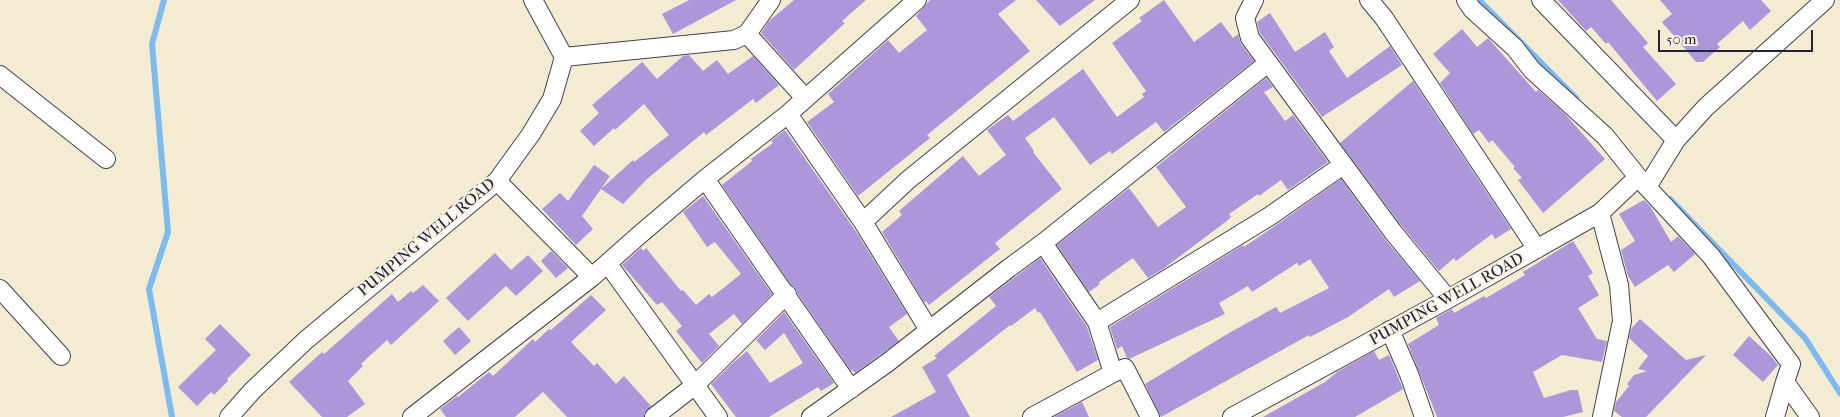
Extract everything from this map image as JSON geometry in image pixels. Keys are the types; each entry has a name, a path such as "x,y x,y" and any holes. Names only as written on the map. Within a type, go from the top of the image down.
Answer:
{"street":[{"path":"533,0 564,57 734,40 747,34 771,0"},
{"path":"412,417 608,264 705,179 788,114 917,0"},
{"path":"863,222 908,180 1130,0"},
{"path":"1254,0 1245,18 1250,38 1393,232 1448,299"},
{"path":"1369,0 1384,18 1537,249"},
{"path":"1466,0 1472,9 1515,48 1532,70 1605,136 1711,256 1791,364 1775,417"},
{"path":"1541,0 1676,140"},
{"path":"1645,183 1676,140 1706,107 1824,0"},
{"path":"747,34 805,98"},
{"name":"PUMPING WELL ROAD","path":"229,417 253,390 306,340 497,181 531,134 552,99 564,57"},
{"path":"811,417 851,389 1043,243 1268,63"},
{"path":"0,75 106,159"},
{"path":"788,114 863,222 929,330"},
{"path":"1097,322 1270,216 1344,165"},
{"path":"705,179 787,294 851,389"},
{"path":"497,181 592,277"},
{"name":"PUMPING WELL ROAD","path":"1232,417 1537,249 1600,213 1645,183"},
{"path":"1600,213 1619,285 1622,322 1602,417"},
{"path":"1043,243 1097,322 1113,373"},
{"path":"608,264 718,417"},
{"path":"0,289 61,356"},
{"path":"654,417 694,386 787,294"},
{"path":"1390,330 1409,374 1417,414"},
{"path":"1032,417 1125,368 1150,417"},
{"path":"1785,382 1810,417"}],"building":[{"path":"689,0 736,0 673,34 662,14"},
{"path":"794,0 866,0 842,21 845,23 794,70 761,33 769,21"},
{"path":"930,0 1016,0 998,14 1030,51 927,135 930,138 858,196 807,122 834,102 828,94 888,40 899,53 927,30 916,16"},
{"path":"1036,0 1095,0 1060,26"},
{"path":"1164,0 1194,42 1221,22 1233,38 1238,34 1241,44 1254,61 1164,132 1156,122 1112,154 1110,151 1090,165 1054,117 1025,138 1033,152 1062,189 995,243 1000,249 929,305 926,301 924,302 882,232 902,215 899,211 963,156 979,176 1006,155 987,130 1008,115 1013,121 1083,69 1117,117 1144,97 1142,94 1146,91 1112,43 1142,21 1139,18"},
{"path":"1558,0 1611,0 1648,43 1643,47 1676,84 1657,101 1608,42 1606,44 1591,27 1586,31"},
{"path":"1660,0 1761,0 1771,11 1750,30 1743,21 1717,44 1720,47 1703,62 1696,62 1662,22 1672,14"},
{"path":"1270,13 1295,52 1325,32 1334,47 1329,51 1347,78 1390,46 1402,65 1322,117 1260,33 1257,22"},
{"path":"1462,29 1477,47 1488,38 1536,92 1538,90 1564,113 1605,159 1543,213 1518,180 1522,178 1513,168 1515,167 1492,140 1489,143 1479,130 1473,134 1440,83 1450,73 1433,54"},
{"path":"689,55 703,71 717,60 728,74 753,56 779,85 756,103 753,99 706,135 704,132 647,179 623,204 601,189 633,160 634,162 669,135 644,104 594,146 580,131 599,113 592,105 642,62 657,79 683,56"},
{"path":"1266,78 1273,87 1264,92 1285,121 1293,115 1328,162 1288,190 1281,180 1259,196 1258,194 1229,214 1231,217 1228,220 1163,269 1148,278 1133,258 1099,282 1100,284 1089,292 1057,245 1129,188 1158,227 1186,207 1156,167"},
{"path":"1413,81 1511,229 1495,239 1492,234 1456,261 1454,258 1439,271 1401,225 1340,143"},
{"path":"785,130 857,233 907,314 889,327 899,341 855,373 851,371 797,293 795,287 791,285 722,185 752,161 751,159 773,143 771,141"},
{"path":"594,165 610,176 582,216 593,229 576,245 542,209 560,193 568,201"},
{"path":"1341,179 1384,238 1420,281 1394,297 1389,289 1348,317 1310,337 1309,335 1161,417 1145,384 1276,307 1280,313 1329,288 1310,259 1299,266 1297,263 1252,292 1248,286 1219,303 1225,314 1129,359 1122,346 1117,349 1110,327 1243,245 1244,247"},
{"path":"703,196 772,294 742,324 734,314 709,334 719,346 702,363 676,331 682,326 662,302 657,305 622,265 641,248 643,251 646,248 681,291 683,290 696,305 709,294 712,297 741,274 715,242 707,247 683,212"},
{"path":"1644,200 1650,206 1671,242 1678,236 1695,254 1674,272 1668,265 1635,287 1628,276 1621,250 1635,241 1619,214"},
{"path":"1573,241 1593,273 1588,276 1599,295 1578,308 1597,339 1607,341 1602,362 1562,355 1533,372 1544,398 1571,390 1578,390 1583,412 1563,417 1437,417 1408,344 1439,325 1436,318 1452,309 1454,313 1484,296 1486,298 1525,275 1523,272"},
{"path":"551,251 568,268 556,278 541,261"},
{"path":"495,253 511,270 528,255 543,271 516,296 506,286 468,321 446,298"},
{"path":"1040,258 1087,327 1098,360 1077,372 1040,312 1038,313 1035,308 1010,325 947,375 970,417 891,417 936,392 922,367 937,358 934,356 996,306 989,297"},
{"path":"423,285 439,301 391,345 387,340 361,364 363,366 348,381 365,404 347,417 322,417 289,382 392,294 398,302 411,291 413,293"},
{"path":"591,295 606,310 571,342 594,366 597,363 616,384 624,376 651,406 644,413 644,417 567,417 543,392 515,417 446,417 440,409 489,372 493,376 533,339 535,342 549,329 551,330"},
{"path":"784,312 834,383 821,391 818,387 769,417 736,417 711,384 747,351 770,383 803,363 784,333 765,350 756,340"},
{"path":"1640,319 1686,360 1706,355 1646,417 1622,417 1614,411 1616,402 1629,386 1627,384 1634,375 1647,371 1638,369 1648,356 1629,338 1631,329"},
{"path":"220,324 251,355 214,395 211,392 197,406 178,387 216,350 205,339"},
{"path":"459,327 471,341 455,355 443,341"},
{"path":"1749,336 1778,365 1763,382 1733,355"},
{"path":"1374,351 1379,360 1389,355 1403,389 1355,417 1263,417 1325,382 1337,372"},
{"path":"1082,402 1089,417 1054,417"}],"waterway":[{"path":"164,0 152,44 168,232 149,289 172,417"},
{"path":"1479,0 1576,98"},
{"path":"1670,199 1805,338 1840,393"}]}
